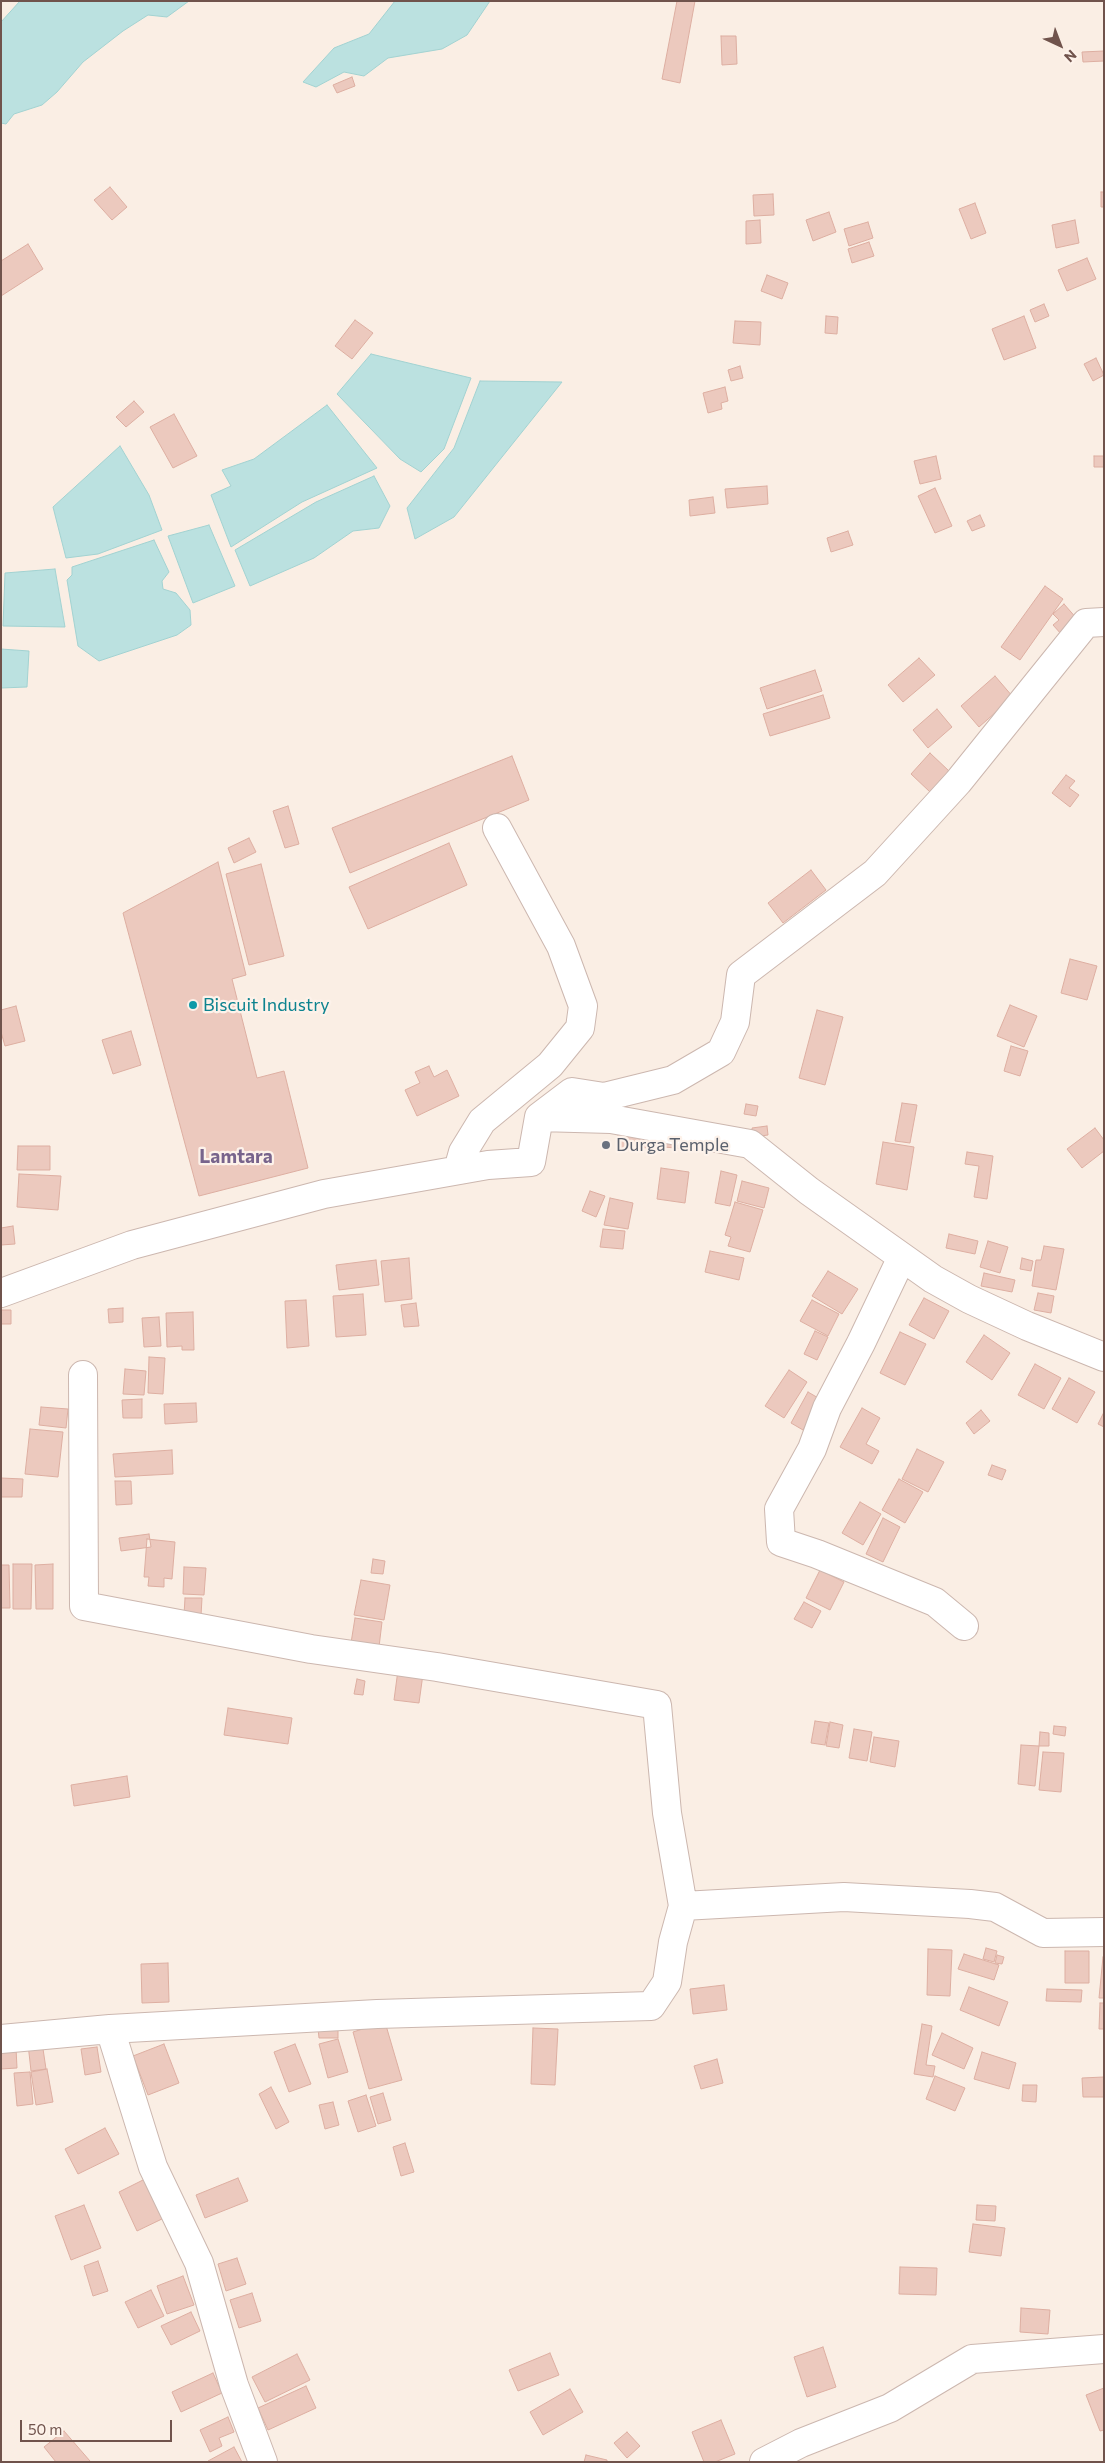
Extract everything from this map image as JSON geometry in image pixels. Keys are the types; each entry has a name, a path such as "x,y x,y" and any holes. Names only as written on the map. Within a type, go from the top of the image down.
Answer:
{"street":[{"path":"1,1293 132,1245 324,1194 458,1170 531,1162 539,1117 572,1092 604,1097 673,1080 721,1052 735,1022 741,975 875,873 958,782 1086,623 1104,622"},
{"path":"458,1170 463,1152 482,1121 550,1065 580,1028 583,1006 561,946 497,828"},
{"path":"539,1117 611,1119 750,1144 809,1191 933,1279 969,1299 1027,1326 1104,1357"},
{"path":"902,1257 861,1343 827,1408 812,1449 779,1509 781,1542 817,1554 935,1602 964,1626"},
{"path":"1,2039 110,2029 377,2014 651,2006 666,1982 673,1942 683,1906 667,1813 657,1705 437,1667 311,1649 84,1606 83,1375"},
{"path":"683,1906 844,1897 970,1904 995,1907 1043,1933 1104,1932"},
{"path":"110,2029 153,2167 199,2263 234,2385 263,2462"},
{"path":"764,2462 801,2443 890,2408 972,2359 1104,2349"}],"water":[{"path":"20,1 189,1 167,17 148,15 123,31 83,62 57,92 42,105 14,114 6,124 1,123 1,22"},
{"path":"395,1 490,1 467,35 442,49 388,58 364,76 344,72 316,87 303,82 334,48 369,34"},
{"path":"371,354 471,378 444,449 421,472 400,459 337,394"},
{"path":"480,381 562,382 454,517 415,539 407,508 454,448"},
{"path":"327,405 377,468 302,502 231,547 211,495 231,486 222,470 254,459"},
{"path":"120,446 149,495 162,530 98,554 66,558 53,507"},
{"path":"374,476 390,506 379,528 353,531 314,558 250,586 235,550 316,502"},
{"path":"209,525 235,586 193,603 168,536"},
{"path":"154,540 169,572 162,581 163,589 176,593 190,610 191,625 177,635 99,661 78,646 67,580 72,575 72,567"},
{"path":"55,569 65,627 3,626 5,573"},
{"path":"1,649 29,651 27,687 1,688"}],"building":[{"path":"677,1 695,1 680,83 662,79"},
{"path":"721,36 736,36 737,64 722,65"},
{"path":"1104,51 1104,61 1083,62 1082,52"},
{"path":"352,77 355,86 337,93 333,85"},
{"path":"110,187 127,207 112,220 94,200"},
{"path":"1101,192 1104,192 1104,207 1101,207"},
{"path":"773,194 774,215 754,216 753,195"},
{"path":"975,203 986,233 971,239 959,209"},
{"path":"829,212 836,232 813,241 806,220"},
{"path":"760,220 761,243 746,244 746,221"},
{"path":"1075,220 1079,243 1056,248 1052,225"},
{"path":"868,222 873,238 849,246 844,229"},
{"path":"869,242 874,256 852,263 848,249"},
{"path":"28,244 43,269 1,296 1,261"},
{"path":"1087,258 1096,279 1067,291 1058,270"},
{"path":"767,275 788,283 782,299 761,291"},
{"path":"1044,304 1049,316 1035,322 1030,310"},
{"path":"826,316 838,317 837,334 825,333"},
{"path":"1024,316 1036,348 1004,360 992,329"},
{"path":"355,320 373,333 352,359 335,346"},
{"path":"735,321 761,322 760,345 733,343"},
{"path":"1096,358 1104,375 1093,381 1084,364"},
{"path":"740,366 743,378 731,381 728,370"},
{"path":"725,387 728,401 721,403 722,409 708,413 703,393"},
{"path":"134,401 144,412 126,427 116,417"},
{"path":"174,414 197,456 173,468 150,427"},
{"path":"936,456 941,479 920,484 914,461"},
{"path":"1094,456 1104,456 1104,467 1094,467"},
{"path":"767,486 768,504 727,508 725,489"},
{"path":"935,488 952,526 935,533 918,496"},
{"path":"713,497 715,513 690,516 689,500"},
{"path":"980,515 985,526 972,531 967,521"},
{"path":"848,531 853,545 831,552 827,538"},
{"path":"1045,586 1063,599 1020,660 1001,647"},
{"path":"1064,604 1078,620 1062,635 1053,625 1059,620 1053,614"},
{"path":"919,658 935,675 903,702 888,685"},
{"path":"815,670 822,691 767,709 760,688"},
{"path":"995,676 1013,697 979,727 961,706"},
{"path":"823,695 830,718 770,736 763,714"},
{"path":"937,709 952,727 928,748 913,730"},
{"path":"930,753 949,771 930,792 911,774"},
{"path":"512,756 529,800 350,873 332,828"},
{"path":"1066,775 1075,781 1069,788 1079,795 1070,807 1052,793"},
{"path":"288,806 299,844 285,848 273,811"},
{"path":"249,838 256,852 234,863 228,848"},
{"path":"449,843 467,885 368,929 349,887"},
{"name":"Biscuit Industry","path":"218,862 246,975 232,979 257,1078 284,1071 308,1168 199,1196 123,913"},
{"path":"261,864 284,956 249,965 226,874"},
{"path":"811,870 826,890 783,923 768,903"},
{"path":"1070,959 1097,966 1087,1000 1061,993"},
{"path":"1010,1005 1037,1016 1024,1047 997,1036"},
{"path":"16,1006 25,1041 5,1046 1,1032 1,1010"},
{"path":"817,1010 843,1017 825,1085 799,1078"},
{"path":"131,1031 141,1065 113,1074 102,1040"},
{"path":"1011,1046 1028,1051 1020,1076 1004,1071"},
{"path":"429,1066 434,1077 447,1070 459,1096 417,1116 405,1090 420,1083 415,1072"},
{"path":"902,1103 917,1105 910,1143 895,1141"},
{"path":"746,1104 758,1106 756,1116 744,1114"},
{"path":"767,1126 768,1135 753,1137 752,1128"},
{"path":"1095,1128 1104,1140 1104,1151 1082,1168 1067,1149"},
{"path":"649,1132 651,1147 618,1151 617,1136"},
{"path":"664,1137 690,1139 689,1149 663,1147"},
{"path":"883,1142 914,1147 907,1190 876,1184"},
{"path":"18,1146 50,1146 50,1170 17,1170"},
{"path":"967,1152 993,1156 987,1199 974,1197 979,1166 965,1164"},
{"path":"661,1168 689,1172 685,1203 657,1199"},
{"path":"721,1171 737,1175 730,1206 715,1203"},
{"path":"19,1174 61,1176 58,1210 17,1207"},
{"path":"742,1181 769,1188 764,1208 737,1201"},
{"path":"590,1191 605,1196 596,1217 582,1211"},
{"path":"610,1198 633,1203 628,1229 604,1225"},
{"path":"735,1202 763,1210 750,1252 728,1246 731,1237 725,1235"},
{"path":"13,1226 15,1244 1,1245 1,1228"},
{"path":"603,1229 625,1231 623,1249 600,1247"},
{"path":"949,1234 978,1241 975,1254 946,1248"},
{"path":"988,1241 1008,1247 1000,1273 980,1267"},
{"path":"1044,1246 1064,1249 1056,1290 1032,1286 1036,1260 1041,1260"},
{"path":"710,1251 744,1258 739,1280 705,1272"},
{"path":"409,1258 412,1299 385,1302 381,1261"},
{"path":"1022,1258 1033,1261 1031,1271 1020,1269"},
{"path":"376,1260 379,1285 339,1290 336,1265"},
{"path":"828,1271 858,1289 842,1314 812,1296"},
{"path":"984,1273 1015,1280 1012,1292 981,1286"},
{"path":"1038,1293 1054,1296 1051,1313 1034,1310"},
{"path":"363,1294 366,1335 336,1337 333,1296"},
{"path":"924,1298 949,1311 934,1339 909,1325"},
{"path":"306,1300 309,1346 287,1348 285,1301"},
{"path":"812,1300 839,1314 828,1336 800,1321"},
{"path":"416,1303 419,1326 404,1327 401,1305"},
{"path":"123,1308 123,1322 109,1323 108,1309"},
{"path":"1,1310 11,1310 11,1324 1,1324"},
{"path":"193,1312 194,1350 182,1350 182,1346 167,1347 166,1313"},
{"path":"159,1317 161,1346 144,1347 142,1318"},
{"path":"815,1331 828,1337 817,1360 804,1354"},
{"path":"900,1332 926,1344 905,1385 880,1373"},
{"path":"984,1335 1010,1353 992,1380 966,1362"},
{"path":"149,1357 165,1358 163,1394 148,1393"},
{"path":"1035,1364 1061,1378 1044,1409 1018,1395"},
{"path":"125,1369 146,1371 144,1395 123,1394"},
{"path":"789,1370 807,1382 784,1418 765,1406"},
{"path":"1069,1378 1095,1392 1077,1423 1052,1409"},
{"path":"808,1392 820,1399 803,1430 791,1423"},
{"path":"142,1399 142,1418 123,1418 122,1400"},
{"path":"196,1403 197,1422 165,1424 164,1404"},
{"path":"41,1407 68,1409 66,1428 39,1425"},
{"path":"862,1408 880,1418 866,1444 879,1451 872,1464 840,1447"},
{"path":"981,1410 990,1421 974,1434 966,1423"},
{"path":"1104,1412 1104,1427 1098,1424"},
{"path":"30,1429 63,1432 58,1477 25,1474"},
{"path":"917,1449 944,1462 928,1492 902,1479"},
{"path":"172,1450 173,1474 115,1477 113,1454"},
{"path":"992,1465 1006,1470 1002,1480 988,1475"},
{"path":"1,1478 23,1479 22,1497 1,1497"},
{"path":"899,1479 923,1492 905,1523 882,1510"},
{"path":"115,1481 131,1481 132,1504 116,1505"},
{"path":"860,1502 881,1514 863,1545 842,1533"},
{"path":"883,1518 900,1527 883,1562 866,1554"},
{"path":"149,1534 151,1547 121,1551 119,1538"},
{"path":"147,1539 175,1542 172,1579 164,1578 164,1587 148,1586 149,1577 144,1577"},
{"path":"373,1559 385,1561 383,1574 371,1573"},
{"path":"13,1564 32,1564 31,1609 13,1609"},
{"path":"53,1564 53,1609 36,1609 35,1565"},
{"path":"1,1565 9,1565 10,1608 1,1608"},
{"path":"184,1567 206,1568 204,1595 183,1594"},
{"path":"820,1570 844,1582 830,1610 806,1598"},
{"path":"361,1580 390,1585 384,1620 354,1615"},
{"path":"185,1598 202,1598 201,1616 184,1615"},
{"path":"804,1602 821,1611 812,1628 794,1619"},
{"path":"355,1618 382,1622 379,1647 351,1643"},
{"path":"398,1670 423,1674 419,1703 394,1700"},
{"path":"357,1679 365,1681 363,1695 354,1694"},
{"path":"228,1708 292,1718 288,1744 224,1735"},
{"path":"815,1721 829,1723 825,1745 811,1743"},
{"path":"830,1722 843,1725 839,1748 826,1746"},
{"path":"1054,1726 1066,1727 1065,1736 1053,1734"},
{"path":"854,1729 872,1732 867,1761 849,1758"},
{"path":"1040,1732 1049,1733 1049,1746 1039,1746"},
{"path":"874,1737 899,1741 895,1767 870,1762"},
{"path":"1021,1745 1039,1746 1035,1786 1018,1784"},
{"path":"1043,1752 1064,1753 1061,1792 1039,1790"},
{"path":"127,1776 130,1797 74,1806 71,1785"},
{"path":"986,1948 997,1951 994,1962 983,1959"},
{"path":"928,1949 952,1950 950,1996 927,1995"},
{"path":"1065,1951 1089,1951 1089,1983 1065,1983"},
{"path":"964,1954 999,1965 994,1980 958,1969"},
{"path":"997,1955 1004,1957 1002,1964 995,1963"},
{"path":"1103,1957 1104,1998 1099,1998"},
{"path":"168,1963 169,2002 142,2003 141,1964"},
{"path":"724,1985 727,2010 693,2014 690,1989"},
{"path":"969,1987 1008,2002 999,2026 960,2010"},
{"path":"1047,1989 1082,1990 1081,2002 1046,2001"},
{"path":"1100,2003 1104,2003 1104,2029 1099,2029"},
{"path":"385,2022 402,2080 369,2089 353,2032"},
{"path":"922,2024 932,2026 926,2065 935,2066 933,2077 914,2074"},
{"path":"533,2028 558,2029 555,2085 531,2084"},
{"path":"318,2029 338,2029 338,2038 319,2038"},
{"path":"942,2033 973,2048 964,2069 932,2055"},
{"path":"338,2039 348,2072 328,2078 319,2044"},
{"path":"42,2042 46,2069 31,2071 28,2044"},
{"path":"164,2044 179,2083 148,2095 133,2056"},
{"path":"295,2044 311,2084 289,2092 274,2052"},
{"path":"97,2047 101,2072 85,2075 81,2049"},
{"path":"16,2048 17,2068 1,2069 1,2049"},
{"path":"982,2052 1016,2063 1009,2089 974,2079"},
{"path":"717,2059 723,2083 701,2089 694,2066"},
{"path":"47,2069 53,2102 36,2105 31,2072"},
{"path":"30,2072 33,2104 17,2106 14,2073"},
{"path":"935,2076 965,2088 955,2111 926,2099"},
{"path":"1104,2077 1104,2097 1083,2097 1082,2078"},
{"path":"1023,2085 1037,2085 1036,2102 1022,2101"},
{"path":"271,2087 289,2122 276,2129 259,2094"},
{"path":"383,2093 391,2120 378,2124 370,2097"},
{"path":"366,2095 376,2126 358,2132 348,2101"},
{"path":"333,2102 339,2125 325,2129 319,2105"},
{"path":"105,2128 119,2154 78,2174 65,2149"},
{"path":"405,2143 414,2172 401,2176 393,2147"},
{"path":"238,2178 248,2201 205,2218 196,2195"},
{"path":"145,2179 164,2218 137,2231 119,2192"},
{"path":"84,2205 101,2248 71,2260 55,2216"},
{"path":"977,2205 996,2206 995,2221 976,2220"},
{"path":"973,2224 1005,2228 1001,2256 969,2252"},
{"path":"237,2258 246,2284 226,2291 218,2264"},
{"path":"98,2261 108,2291 93,2296 84,2266"},
{"path":"900,2267 937,2268 936,2295 899,2294"},
{"path":"183,2276 194,2305 167,2314 157,2286"},
{"path":"151,2290 164,2316 138,2328 125,2302"},
{"path":"252,2293 261,2321 239,2328 230,2300"},
{"path":"1021,2308 1050,2310 1048,2334 1020,2332"},
{"path":"191,2312 200,2331 171,2345 161,2326"},
{"path":"823,2347 836,2387 807,2397 794,2357"},
{"path":"550,2353 559,2375 518,2391 509,2370"},
{"path":"297,2354 310,2380 265,2402 252,2377"},
{"path":"213,2373 222,2393 181,2412 172,2392"},
{"path":"306,2386 316,2408 268,2430 258,2408"},
{"path":"1104,2388 1104,2430 1100,2431 1086,2395"},
{"path":"570,2389 583,2412 543,2435 530,2412"},
{"path":"228,2417 234,2432 219,2438 222,2446 210,2452 200,2430"},
{"path":"721,2420 735,2454 715,2462 704,2462 692,2432"},
{"path":"64,2431 89,2462 56,2462 44,2447"},
{"path":"627,2432 640,2446 627,2458 614,2443"},
{"path":"234,2447 242,2462 208,2462 208,2461"},
{"path":"586,2455 607,2460 607,2462 584,2462"}],"place":[{"name":"Biscuit Industry","path":"193,1005"},
{"name":"Durga Temple","path":"606,1145"}],"district":[{"name":"Lamtara","path":"236,1157"}]}
